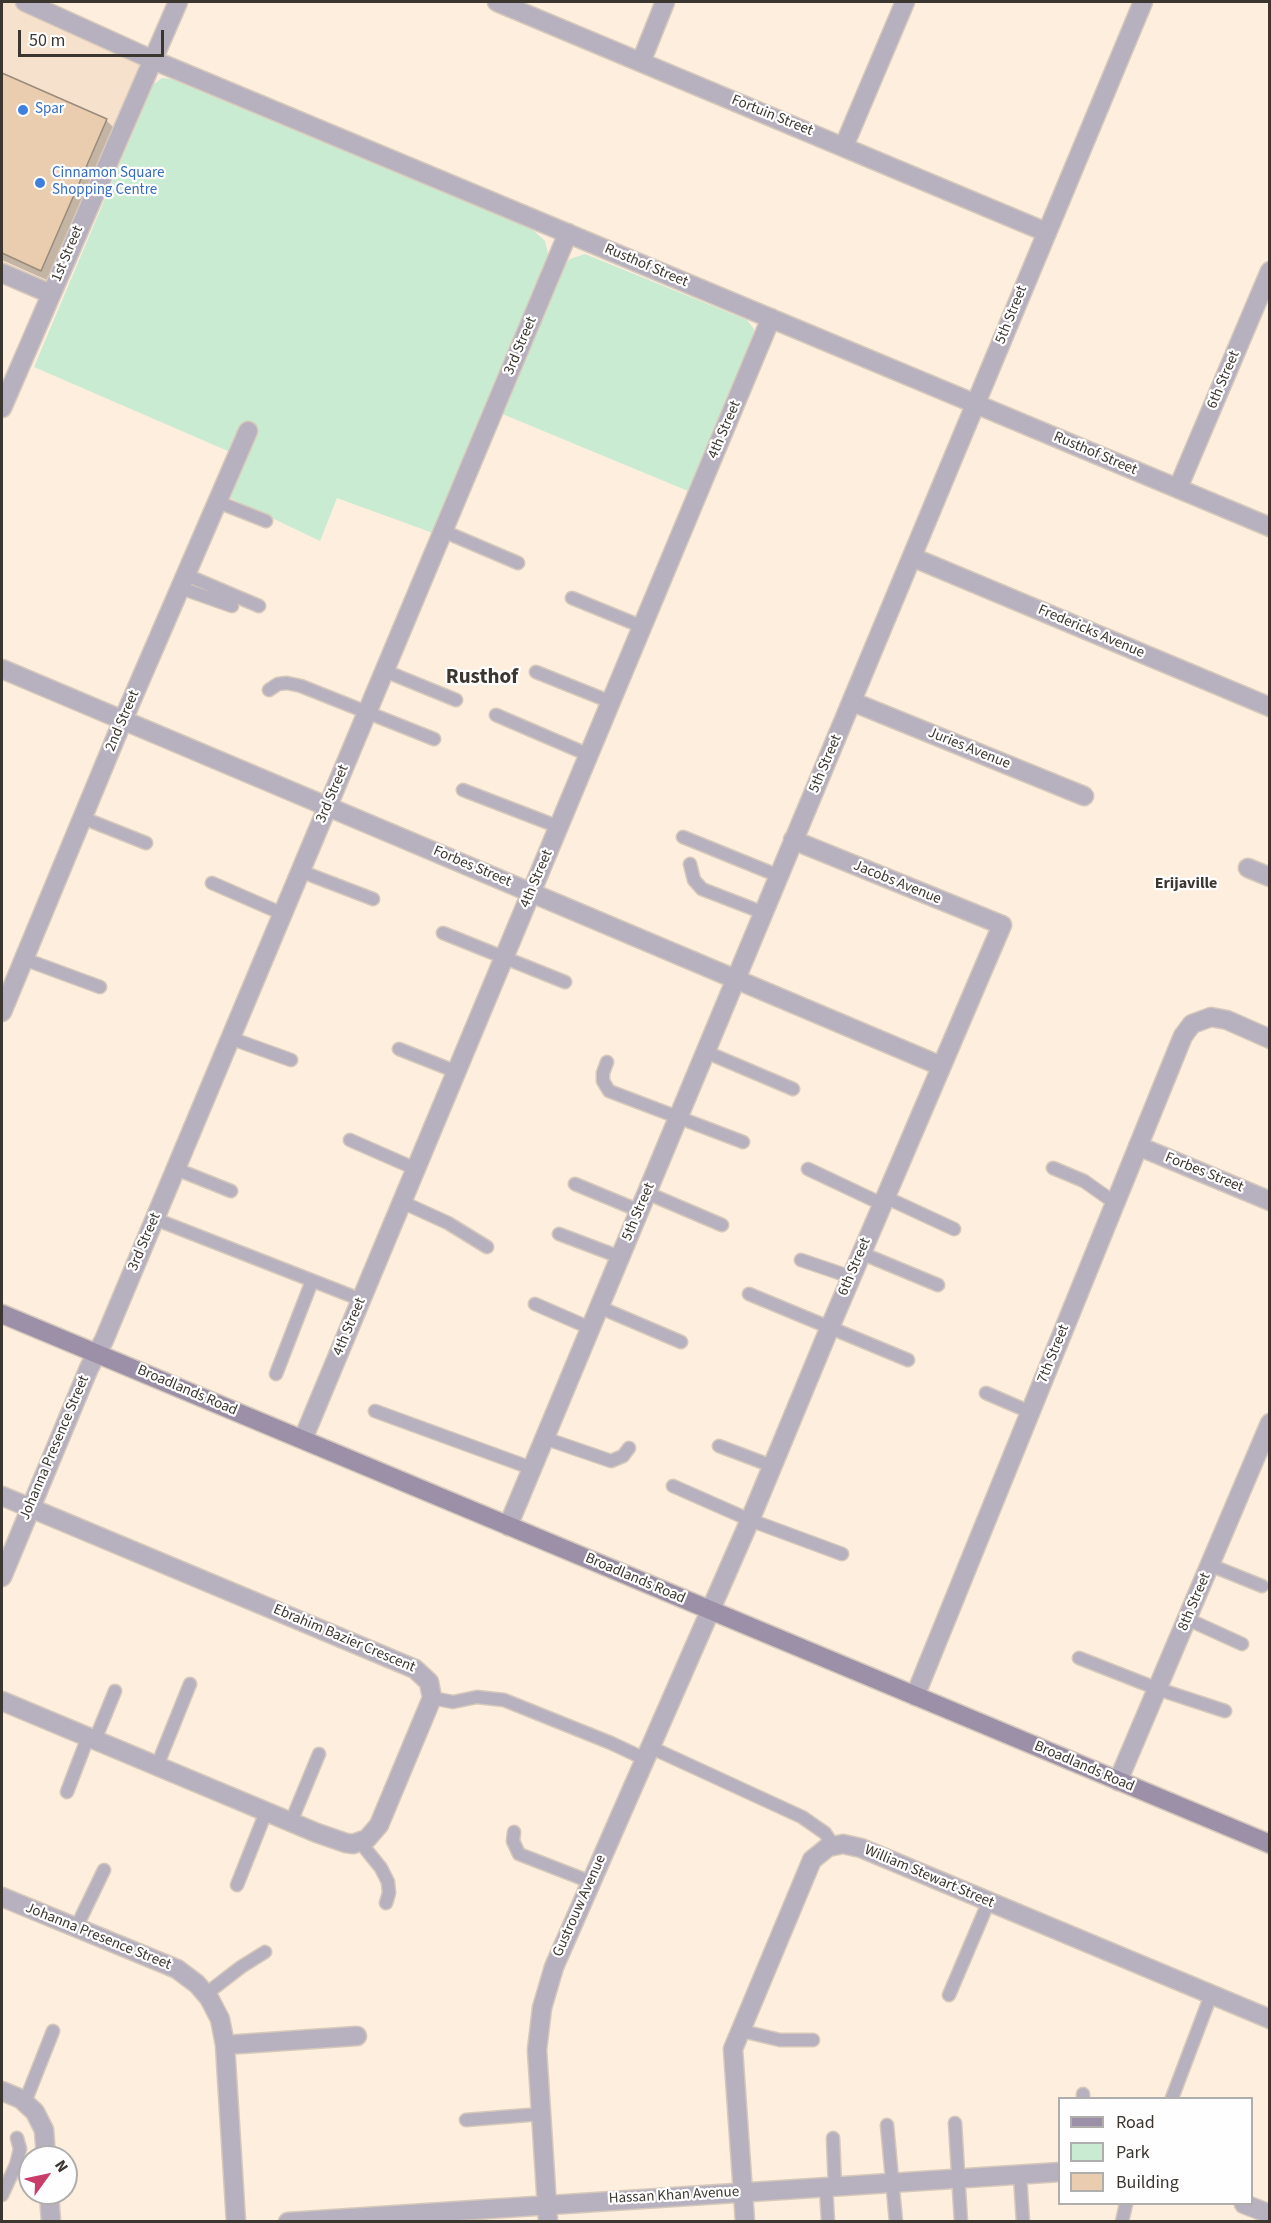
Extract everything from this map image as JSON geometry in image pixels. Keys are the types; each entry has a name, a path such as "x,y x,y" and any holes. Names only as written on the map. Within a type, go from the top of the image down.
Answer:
{"main road":[{"name":"Broadlands Road","path":"2,1314 1269,1844"}],"street":[{"name":"Rusthof Street","path":"25,2 153,60 1269,527"},
{"name":"1st Street","path":"2,408 178,2"},
{"name":"Fortuin Street","path":"497,2 1046,232"},
{"path":"641,62 665,2"},
{"path":"844,146 905,2"},
{"name":"5th Street","path":"508,1526 1143,2"},
{"name":"3rd Street","path":"96,1354 155,1219 568,233"},
{"name":"6th Street","path":"1178,489 1269,271"},
{"path":"2,273 51,294"},
{"name":"4th Street","path":"303,1439 771,318"},
{"name":"2nd Street","path":"2,1012 123,720 248,431"},
{"name":"Fredericks Avenue","path":"912,557 1269,707"},
{"name":"Forbes Street","path":"2,669 941,1066"},
{"name":"Juries Avenue","path":"853,702 1084,796"},
{"name":"Jacobs Avenue","path":"793,840 1002,925"},
{"path":"1248,868 1269,876"},
{"name":"6th Street","path":"710,1610 1002,925"},
{"name":"7th Street","path":"915,1696 1183,1036 1192,1024 1211,1017 1227,1020 1269,1039"},
{"name":"Forbes Street","path":"1138,1146 1269,1201"},
{"name":"Johanna Presence Street","path":"2,1577 96,1354"},
{"name":"8th Street","path":"1118,1781 1268,1429"},
{"name":"Ebrahim Bazier Crescent","path":"2,1496 415,1669 421,1672 429,1682 432,1698"},
{"name":"Gustrouw Avenue","path":"548,2212 537,2050 542,2008 554,1966 710,1610"},
{"path":"2,1701 266,1812 346,1843 360,1842 374,1833 380,1825 432,1698"},
{"path":"745,2222 734,2049 812,1860 822,1850 834,1845"},
{"name":"William Stewart Street","path":"834,1845 852,1845 1269,2019"},
{"name":"Johanna Presence Street","path":"2,1897 177,1969 193,1980 206,1994 220,2019 225,2045 236,2222"},
{"path":"225,2045 357,2036"},
{"path":"2,2091 25,2102 35,2112 44,2130 45,2145"},
{"name":"Hassan Khan Avenue","path":"288,2222 548,2212 744,2193 1058,2172"},
{"path":"50,2205 51,2222"},
{"path":"1246,2205 1269,2214"}],"lane":[{"path":"218,502 266,521"},
{"path":"443,531 518,563"},
{"path":"183,581 259,606"},
{"path":"183,581 232,606"},
{"path":"572,598 643,627"},
{"path":"385,671 456,700"},
{"path":"536,672 611,702"},
{"path":"269,690 278,684 301,686 434,739"},
{"path":"495,715 589,755"},
{"path":"463,790 559,827"},
{"path":"82,818 146,843"},
{"path":"683,837 778,876"},
{"path":"690,864 694,880 702,889 764,913"},
{"path":"300,872 373,899"},
{"path":"212,883 283,914"},
{"path":"443,933 565,982"},
{"path":"24,959 100,987"},
{"path":"231,1038 291,1060"},
{"path":"399,1049 457,1072"},
{"path":"706,1052 793,1089"},
{"path":"607,1062 603,1081 609,1091 743,1142"},
{"path":"350,1140 416,1168"},
{"path":"1053,1168 1084,1181 1115,1203"},
{"path":"176,1169 231,1191"},
{"path":"808,1169 954,1229"},
{"path":"575,1184 639,1211"},
{"path":"647,1193 722,1225"},
{"path":"402,1202 448,1223 488,1246"},
{"path":"155,1219 362,1299"},
{"path":"559,1234 620,1257"},
{"path":"861,1253 938,1285"},
{"path":"801,1260 851,1277"},
{"path":"276,1374 312,1281"},
{"path":"749,1294 908,1360"},
{"path":"535,1304 590,1328"},
{"path":"599,1307 681,1342"},
{"path":"986,1393 1030,1412"},
{"path":"375,1411 531,1468"},
{"path":"544,1438 611,1461 623,1456 629,1448"},
{"path":"719,1446 772,1466"},
{"path":"673,1486 750,1520 842,1554"},
{"path":"1210,1565 1262,1586"},
{"path":"1187,1619 1242,1644"},
{"path":"1079,1658 1158,1689 1225,1711"},
{"path":"157,1766 190,1684"},
{"path":"68,1792 115,1691"},
{"path":"432,1698 453,1702 477,1697 504,1700 611,1743 647,1753 802,1817 825,1833 834,1845"},
{"path":"291,1822 319,1754"},
{"path":"237,1885 266,1812"},
{"path":"514,1832 513,1841 519,1854 591,1882"},
{"path":"360,1842 381,1868 388,1882 389,1893 386,1903"},
{"path":"76,1928 104,1870"},
{"path":"949,1995 989,1901"},
{"path":"206,1994 265,1952"},
{"path":"1172,2097 1211,1995"},
{"path":"25,2102 53,2031"},
{"path":"742,2031 780,2040 813,2040"},
{"path":"466,2120 542,2114"},
{"path":"955,2123 961,2222"},
{"path":"887,2125 896,2222"},
{"path":"2,2195 16,2165 20,2148 17,2138"},
{"path":"828,2222 833,2138"},
{"path":"1020,2175 1023,2222"},
{"path":"1122,2222 1126,2205"}],"shaded area":[{"path":"2,2 27,2 153,58 50,293 2,271"}],"green space":[{"path":"162,78 171,79 533,230 545,241 547,259 433,533 337,498 320,541 228,497 244,458 34,367 153,85"},
{"path":"585,254 747,320 754,329 752,340 688,491 500,413 564,265 570,259"}],"building":[{"name":"Cinnamon Square Shopping Centre","path":"2,73 107,119 41,271 2,253"}],"place":[{"name":"Spar","path":"23,110"},
{"name":"Cinnamon Square Shopping Centre","path":"40,183"}],"district":[{"name":"Rusthof","path":"482,678"},
{"name":"Erijaville","path":"1186,884"}]}
